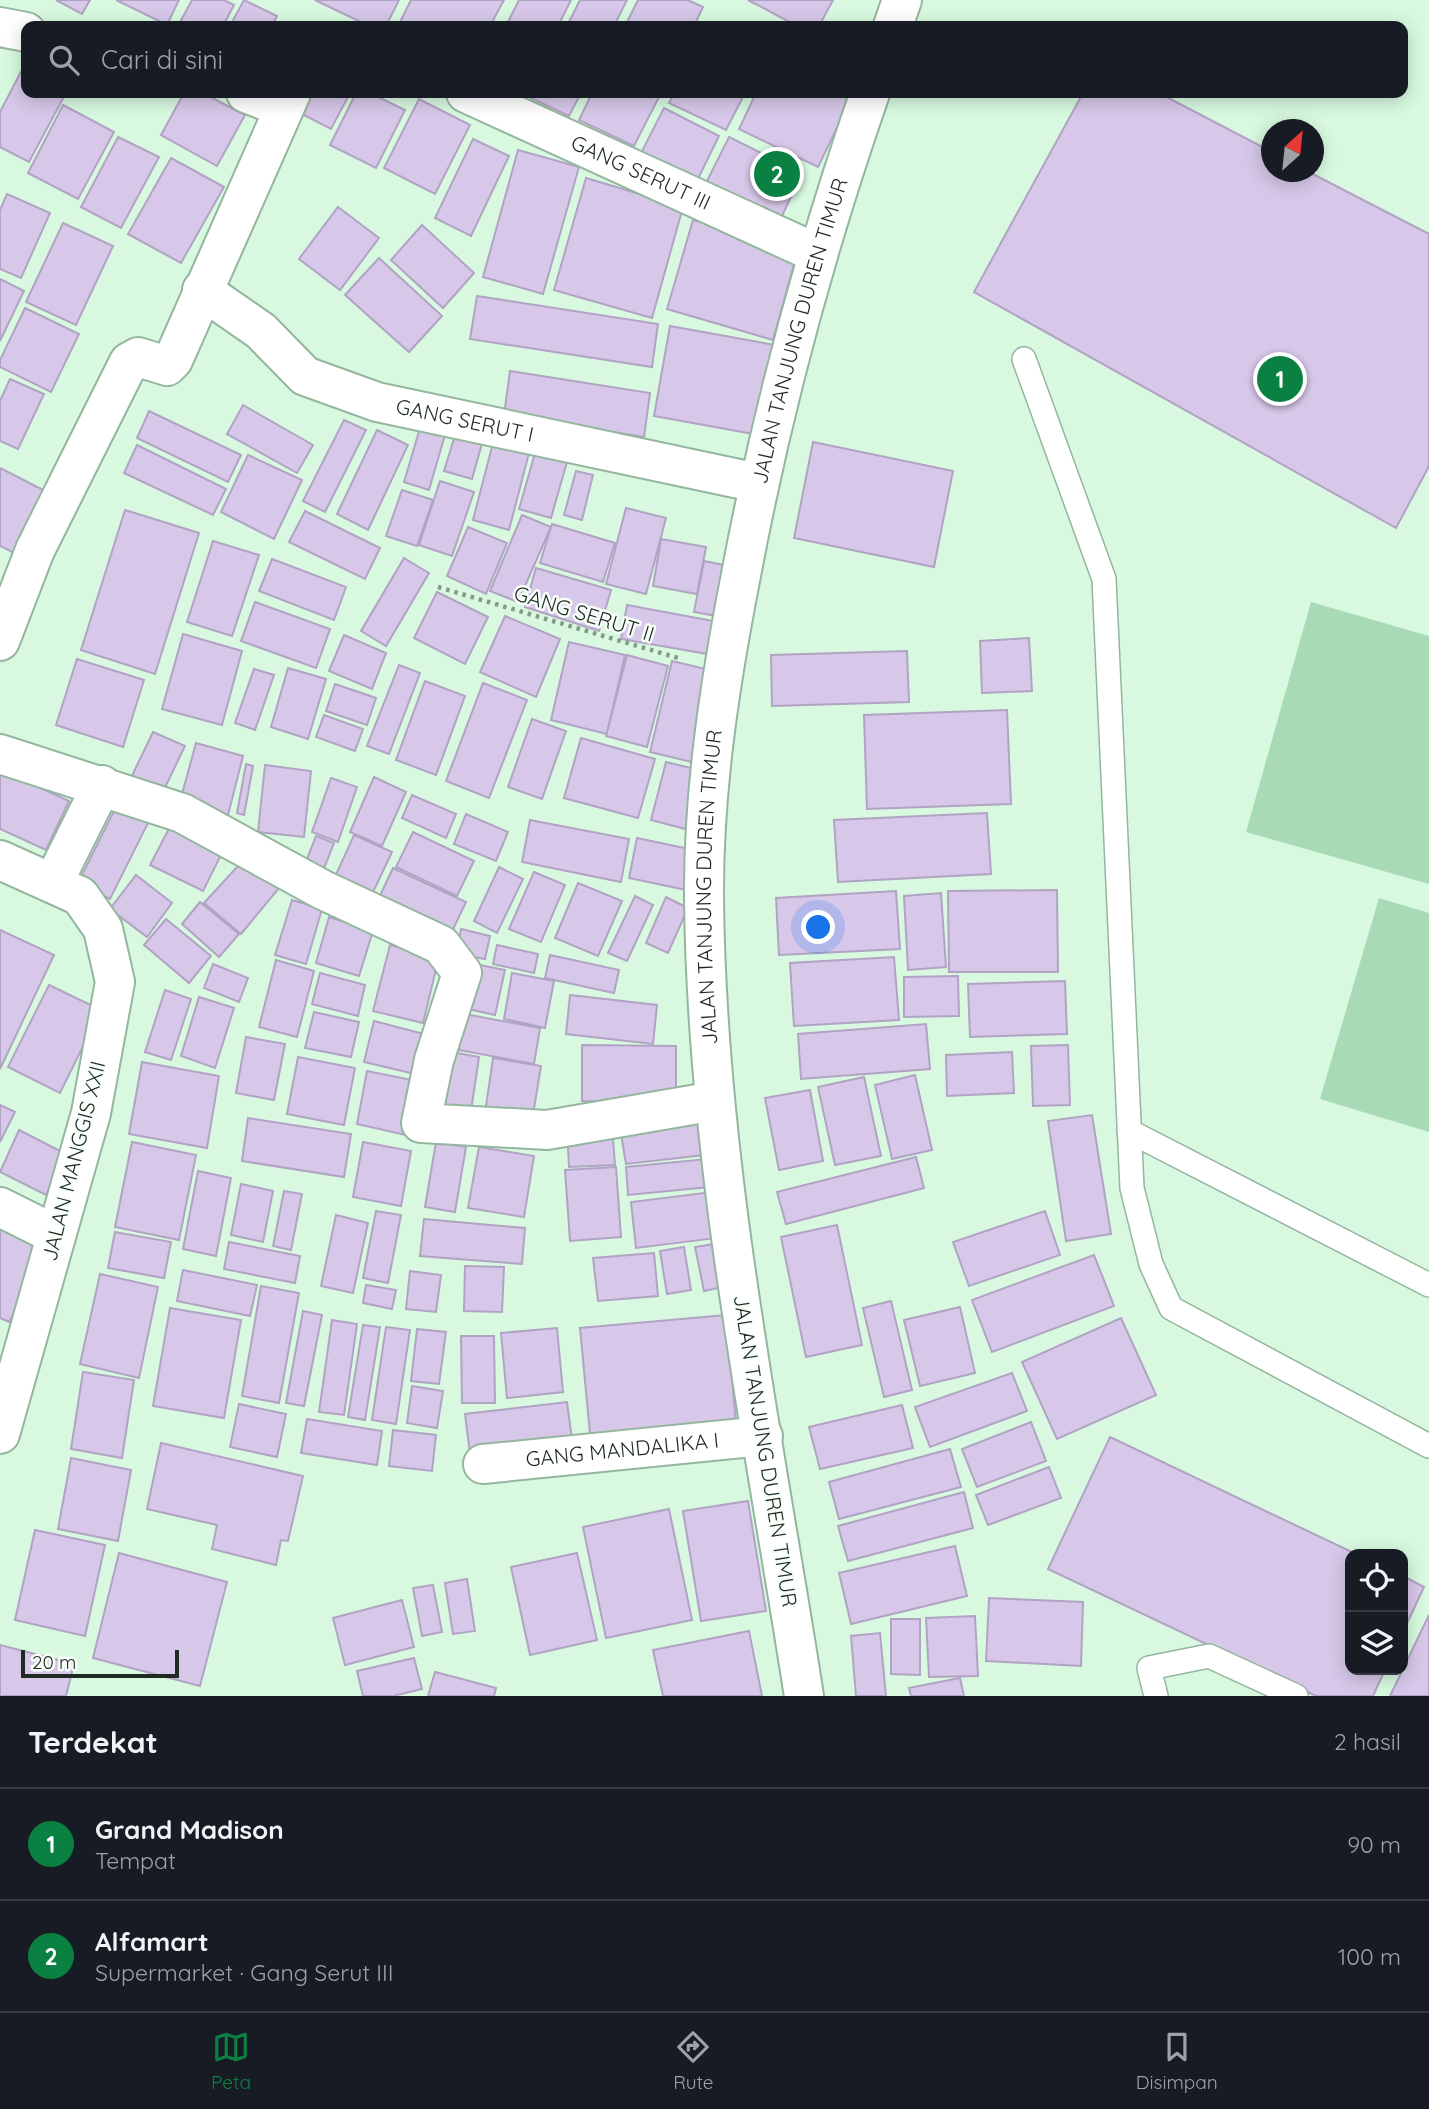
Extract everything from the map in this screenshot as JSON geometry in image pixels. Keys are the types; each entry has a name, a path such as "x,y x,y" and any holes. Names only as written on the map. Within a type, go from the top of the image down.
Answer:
{"street":[{"path":"894,21 902,0"},
{"path":"0,27 21,31"},
{"name":"GANG SERUT III","path":"477,98 816,254"},
{"name":"JALAN TANJUNG DUREN TIMUR","path":"804,1696 715,1101 704,897 714,740 722,671 758,482 786,363 816,254 868,98"},
{"path":"0,641 35,551 129,362 138,357 167,366 173,360 288,101"},
{"name":"GANG SERUT I","path":"202,290 261,331 305,376 377,402 758,482"},
{"path":"0,754 182,813 323,890 441,945 462,973 434,1060 421,1123 547,1130 715,1101"},
{"path":"53,883 102,785"},
{"name":"JALAN MANGGIS XXII","path":"0,860 80,895 103,929 116,982 91,1113 0,1434"},
{"path":"0,1207 56,1234"},
{"name":"GANG MANDALIKA I","path":"483,1464 764,1436"}],"lane":[{"path":"1024,359 1104,579 1132,1188 1151,1264 1171,1308 1429,1446"},
{"path":"1129,1131 1429,1285"},
{"path":"1156,1696 1149,1668 1209,1656 1296,1696"}],"path":[{"name":"GANG SERUT II","path":"438,587 722,671"}],"green space":[{"path":"1311,602 1429,636 1429,884 1246,832"},
{"path":"1379,898 1429,913 1429,1132 1320,1099"}],"building":[{"path":"56,0 90,0 82,14"},
{"path":"116,0 179,0 169,21 159,21"},
{"path":"192,0 224,0 234,5 226,21 181,21"},
{"path":"244,0 277,16 274,21 233,21"},
{"path":"315,0 399,0 388,21 359,21"},
{"path":"411,0 504,0 493,21 400,21"},
{"path":"519,0 571,0 560,21 508,21"},
{"path":"580,0 627,0 616,21 570,21"},
{"path":"638,0 688,0 703,7 696,21 628,21"},
{"path":"748,0 833,0 822,21 788,21"},
{"path":"21,72 21,98 63,98 29,162 0,147 0,112"},
{"path":"181,98 213,98 245,115 217,166 161,135"},
{"path":"308,98 347,98 331,129 300,113"},
{"path":"354,98 380,98 405,110 376,168 330,145"},
{"path":"531,98 578,98 569,116"},
{"path":"590,98 658,98 634,146 579,120"},
{"path":"672,98 742,98 726,130 669,103"},
{"path":"754,98 852,98 818,167 739,129"},
{"path":"1080,98 1169,98 1261,146 1261,182 1324,182 1324,180 1429,234 1429,466 1396,528 974,292"},
{"path":"419,99 470,125 435,194 384,168"},
{"path":"63,105 114,132 78,199 28,173"},
{"path":"664,108 719,136 695,185 639,157"},
{"path":"118,137 159,157 121,228 81,207"},
{"path":"729,137 802,173 777,227 702,191"},
{"path":"473,139 509,156 471,236 435,218"},
{"path":"518,150 579,167 543,294 483,277"},
{"path":"171,158 224,187 181,263 128,234"},
{"path":"586,178 683,207 652,318 554,290"},
{"path":"7,194 50,213 21,278 0,269 0,210"},
{"path":"338,207 379,238 340,290 299,259"},
{"path":"693,220 798,250 773,340 667,309"},
{"path":"63,223 113,246 76,325 26,302"},
{"path":"422,225 474,273 443,308 391,260"},
{"path":"379,258 442,316 409,352 345,295"},
{"path":"0,279 24,291 0,341"},
{"path":"477,296 658,324 652,367 470,339"},
{"path":"25,308 79,334 51,392 0,367 0,360"},
{"path":"670,326 775,345 759,435 654,416"},
{"path":"510,371 650,393 644,437 504,415"},
{"path":"10,379 44,394 18,449 0,441 0,401"},
{"path":"243,405 313,445 297,473 227,434"},
{"path":"149,411 241,455 228,482 137,438"},
{"path":"344,420 366,430 325,512 303,501"},
{"path":"420,428 445,435 429,490 404,482"},
{"path":"377,430 408,445 368,530 337,514"},
{"path":"456,432 483,440 472,479 444,471"},
{"path":"494,439 530,449 509,530 473,520"},
{"path":"813,442 953,471 934,567 794,538"},
{"path":"137,445 226,489 213,515 124,473"},
{"path":"535,453 567,462 551,518 519,509"},
{"path":"248,455 302,480 274,539 221,512"},
{"path":"0,468 45,491 14,553 0,546"},
{"path":"576,471 593,475 582,520 564,515"},
{"path":"440,481 474,492 452,556 419,545"},
{"path":"402,490 433,500 417,546 386,536"},
{"path":"626,508 666,518 646,594 606,584"},
{"path":"125,510 199,533 155,674 81,650"},
{"path":"305,511 380,548 365,579 289,542"},
{"path":"522,515 551,527 518,602 490,591"},
{"path":"552,524 615,543 603,582 540,563"},
{"path":"468,527 507,543 486,594 447,576"},
{"path":"661,539 706,547 697,594 653,586"},
{"path":"213,541 259,555 232,636 187,622"},
{"path":"404,558 429,573 386,646 361,631"},
{"path":"272,559 346,587 334,620 259,591"},
{"path":"704,561 738,568 727,618 694,612"},
{"path":"536,568 611,590 599,631 525,607"},
{"path":"437,592 488,617 465,664 414,638"},
{"path":"255,602 330,629 316,668 241,641"},
{"path":"627,605 724,623 719,656 621,639"},
{"path":"505,616 560,639 536,697 480,672"},
{"path":"183,634 242,651 222,725 162,709"},
{"path":"344,635 386,653 372,689 329,671"},
{"path":"1029,638 1032,691 982,693 980,641"},
{"path":"569,642 625,655 607,734 551,720"},
{"path":"907,651 909,702 772,706 771,655"},
{"path":"627,655 668,666 647,747 606,736"},
{"path":"77,659 144,680 123,747 56,725"},
{"path":"672,661 718,672 696,763 650,752"},
{"path":"399,665 420,673 389,754 367,746"},
{"path":"288,668 326,679 308,739 271,727"},
{"path":"254,669 274,675 255,730 235,723"},
{"path":"425,681 465,696 436,775 396,760"},
{"path":"483,683 527,700 489,798 446,781"},
{"path":"335,684 376,698 367,725 326,711"},
{"path":"1007,710 1011,804 867,809 864,715"},
{"path":"324,715 363,729 355,751 316,737"},
{"path":"532,719 566,731 542,799 508,787"},
{"path":"153,732 185,746 159,800 127,786"},
{"path":"581,738 655,759 638,818 564,798"},
{"path":"196,743 243,756 227,819 179,805"},
{"path":"666,762 708,772 693,831 651,820"},
{"path":"246,764 253,766 244,815 237,813"},
{"path":"265,765 311,771 304,837 258,832"},
{"path":"0,769 69,801 46,850 0,829"},
{"path":"374,777 406,792 382,846 350,832"},
{"path":"331,778 357,787 338,842 312,832"},
{"path":"412,795 456,814 446,838 402,818"},
{"path":"121,797 153,813 110,899 78,883"},
{"path":"987,813 991,874 838,882 834,820"},
{"path":"466,814 508,832 496,861 454,844"},
{"path":"174,819 226,845 203,891 150,865"},
{"path":"530,820 629,839 621,882 522,862"},
{"path":"413,832 474,861 457,896 396,867"},
{"path":"354,835 392,852 366,907 329,890"},
{"path":"316,836 334,843 319,881 301,874"},
{"path":"637,838 699,851 691,891 629,878"},
{"path":"248,855 289,876 241,934 204,903"},
{"path":"499,867 523,879 497,933 474,921"},
{"path":"393,868 466,902 448,940 375,906"},
{"path":"534,872 565,885 541,942 509,929"},
{"path":"136,875 172,903 147,937 110,909"},
{"path":"578,883 622,901 598,956 555,938"},
{"path":"1057,890 1058,972 949,972 948,891"},
{"path":"896,891 900,949 779,955 776,898"},
{"path":"941,893 946,967 908,970 904,896"},
{"path":"635,896 653,905 627,961 608,953"},
{"path":"666,897 688,908 668,953 646,943"},
{"path":"292,900 322,909 306,964 275,955"},
{"path":"200,902 239,934 219,957 182,924"},
{"path":"329,917 373,931 359,976 316,963"},
{"path":"166,919 211,956 189,983 144,945"},
{"path":"461,929 490,936 485,959 456,954"},
{"path":"0,930 54,955 0,1069"},
{"path":"390,945 439,957 423,1023 373,1011"},
{"path":"497,945 538,954 534,973 493,964"},
{"path":"550,955 619,970 614,993 545,978"},
{"path":"894,957 899,1020 794,1026 790,963"},
{"path":"276,960 314,971 297,1037 259,1027"},
{"path":"470,963 505,970 495,1015 455,1006"},
{"path":"213,964 248,978 239,1002 204,988"},
{"path":"320,973 365,985 358,1016 312,1004"},
{"path":"512,973 554,981 545,1028 504,1019"},
{"path":"958,976 959,1016 904,1017 904,977"},
{"path":"1065,981 1067,1034 970,1037 968,984"},
{"path":"49,985 101,1010 60,1093 8,1067"},
{"path":"165,990 191,999 171,1060 145,1052"},
{"path":"570,995 657,1005 653,1044 566,1034"},
{"path":"199,997 234,1008 215,1068 181,1056"},
{"path":"314,1012 359,1022 351,1057 305,1048"},
{"path":"454,1012 540,1028 534,1064 448,1048"},
{"path":"374,1021 424,1034 415,1074 364,1062"},
{"path":"926,1024 930,1069 801,1079 798,1034"},
{"path":"246,1037 285,1044 274,1100 236,1093"},
{"path":"582,1045 676,1046 676,1102 582,1101"},
{"path":"1068,1045 1070,1105 1033,1106 1031,1046"},
{"path":"452,1052 479,1057 470,1118 442,1113"},
{"path":"1012,1052 1014,1093 947,1096 946,1055"},
{"path":"298,1057 355,1068 344,1125 287,1114"},
{"path":"493,1058 541,1066 531,1127 484,1120"},
{"path":"142,1062 219,1076 207,1148 129,1134"},
{"path":"367,1071 417,1081 406,1135 357,1124"},
{"path":"915,1075 932,1150 892,1159 875,1085"},
{"path":"864,1077 881,1156 835,1165 818,1087"},
{"path":"810,1090 823,1161 779,1170 765,1098"},
{"path":"0,1105 15,1112 0,1142"},
{"path":"1092,1115 1111,1234 1066,1241 1048,1121"},
{"path":"248,1118 351,1134 344,1177 242,1161"},
{"path":"709,1118 713,1154 626,1164 620,1128"},
{"path":"612,1126 615,1165 569,1167 567,1128"},
{"path":"19,1130 66,1154 46,1195 0,1172"},
{"path":"132,1142 196,1155 179,1240 115,1227"},
{"path":"363,1142 411,1151 401,1206 353,1197"},
{"path":"436,1142 466,1147 455,1212 425,1207"},
{"path":"479,1147 534,1156 524,1217 468,1208"},
{"path":"916,1157 924,1188 786,1224 777,1192"},
{"path":"707,1159 709,1187 628,1195 626,1167"},
{"path":"616,1167 621,1237 570,1241 565,1170"},
{"path":"198,1171 231,1178 216,1256 183,1249"},
{"path":"241,1184 273,1191 263,1242 231,1235"},
{"path":"284,1191 302,1194 291,1250 273,1246"},
{"path":"712,1192 717,1238 636,1248 631,1202"},
{"path":"376,1211 401,1215 388,1283 363,1278"},
{"path":"1045,1211 1060,1255 969,1286 953,1242"},
{"path":"336,1215 368,1223 353,1293 321,1286"},
{"path":"0,1219 49,1245 9,1322 0,1318"},
{"path":"424,1219 525,1228 522,1264 420,1256"},
{"path":"837,1225 862,1345 806,1357 781,1237"},
{"path":"115,1232 171,1242 164,1278 108,1268"},
{"path":"229,1242 300,1256 295,1283 224,1269"},
{"path":"714,1244 723,1287 704,1291 695,1247"},
{"path":"684,1247 691,1290 667,1294 660,1251"},
{"path":"654,1253 658,1296 598,1301 593,1258"},
{"path":"1094,1255 1114,1306 992,1352 972,1300"},
{"path":"465,1266 504,1267 502,1312 464,1311"},
{"path":"183,1270 257,1285 250,1316 177,1301"},
{"path":"410,1271 441,1275 436,1312 406,1309"},
{"path":"100,1274 158,1287 139,1378 80,1364"},
{"path":"366,1285 396,1290 392,1309 363,1303"},
{"path":"261,1286 299,1293 279,1403 242,1396"},
{"path":"891,1301 912,1390 884,1397 863,1308"},
{"path":"960,1307 975,1373 920,1386 904,1320"},
{"path":"170,1308 241,1320 224,1418 153,1406"},
{"path":"303,1311 322,1315 304,1406 286,1403"},
{"path":"726,1315 736,1422 590,1434 580,1328"},
{"path":"1121,1318 1156,1395 1057,1439 1022,1362"},
{"path":"332,1320 357,1324 344,1415 319,1412"},
{"path":"363,1325 380,1327 365,1420 348,1417"},
{"path":"386,1327 410,1330 396,1424 372,1420"},
{"path":"557,1328 563,1392 507,1398 501,1333"},
{"path":"417,1329 446,1332 439,1384 411,1381"},
{"path":"461,1336 494,1336 495,1403 462,1403"},
{"path":"83,1372 134,1380 122,1458 71,1449"},
{"path":"1012,1373 1027,1411 930,1447 915,1407"},
{"path":"412,1386 443,1391 437,1428 407,1423"},
{"path":"567,1402 573,1447 471,1461 465,1414"},
{"path":"239,1404 286,1414 277,1457 230,1447"},
{"path":"902,1405 913,1448 820,1469 809,1427"},
{"path":"307,1419 382,1431 377,1465 301,1453"},
{"path":"1031,1422 1046,1461 977,1487 962,1449"},
{"path":"393,1430 436,1435 432,1471 389,1466"},
{"path":"1110,1437 1345,1549 1345,1675 1383,1675 1373,1696 1316,1696 1048,1569"},
{"path":"161,1443 303,1476 288,1541 281,1540 276,1565 212,1549 217,1525 147,1509"},
{"path":"950,1449 961,1487 839,1519 829,1482"},
{"path":"71,1458 131,1470 118,1541 58,1529"},
{"path":"1049,1467 1061,1498 988,1525 976,1495"},
{"path":"964,1492 973,1528 848,1561 838,1526"},
{"path":"748,1501 766,1611 701,1621 683,1511"},
{"path":"669,1509 692,1620 606,1638 583,1527"},
{"path":"35,1530 105,1545 85,1636 15,1620"},
{"path":"955,1546 967,1596 851,1624 839,1573"},
{"path":"119,1553 227,1582 200,1686 93,1658"},
{"path":"577,1553 597,1640 530,1655 511,1567"},
{"path":"467,1579 475,1631 453,1634 445,1583"},
{"path":"1408,1579 1424,1587 1408,1621"},
{"path":"433,1585 442,1632 422,1636 413,1588"},
{"path":"989,1598 1083,1602 1081,1666 986,1661"},
{"path":"402,1600 414,1647 345,1665 333,1618"},
{"path":"1429,1615 1429,1696 1390,1696 1400,1675 1408,1675 1408,1659"},
{"path":"975,1616 978,1676 929,1677 926,1618"},
{"path":"891,1619 920,1619 920,1675 891,1674"},
{"path":"749,1631 762,1696 663,1696 653,1650"},
{"path":"880,1633 886,1696 856,1696 851,1636"},
{"path":"0,1645 74,1664 66,1696 0,1696"},
{"path":"414,1658 422,1689 393,1696 363,1696 357,1671"},
{"path":"435,1672 496,1688 494,1696 428,1696"},
{"path":"960,1678 964,1696 911,1696 909,1688"}],"place":[{"name":"Alfamart","path":"777,174"},
{"name":"Grand Madison","path":"1280,379"}]}
